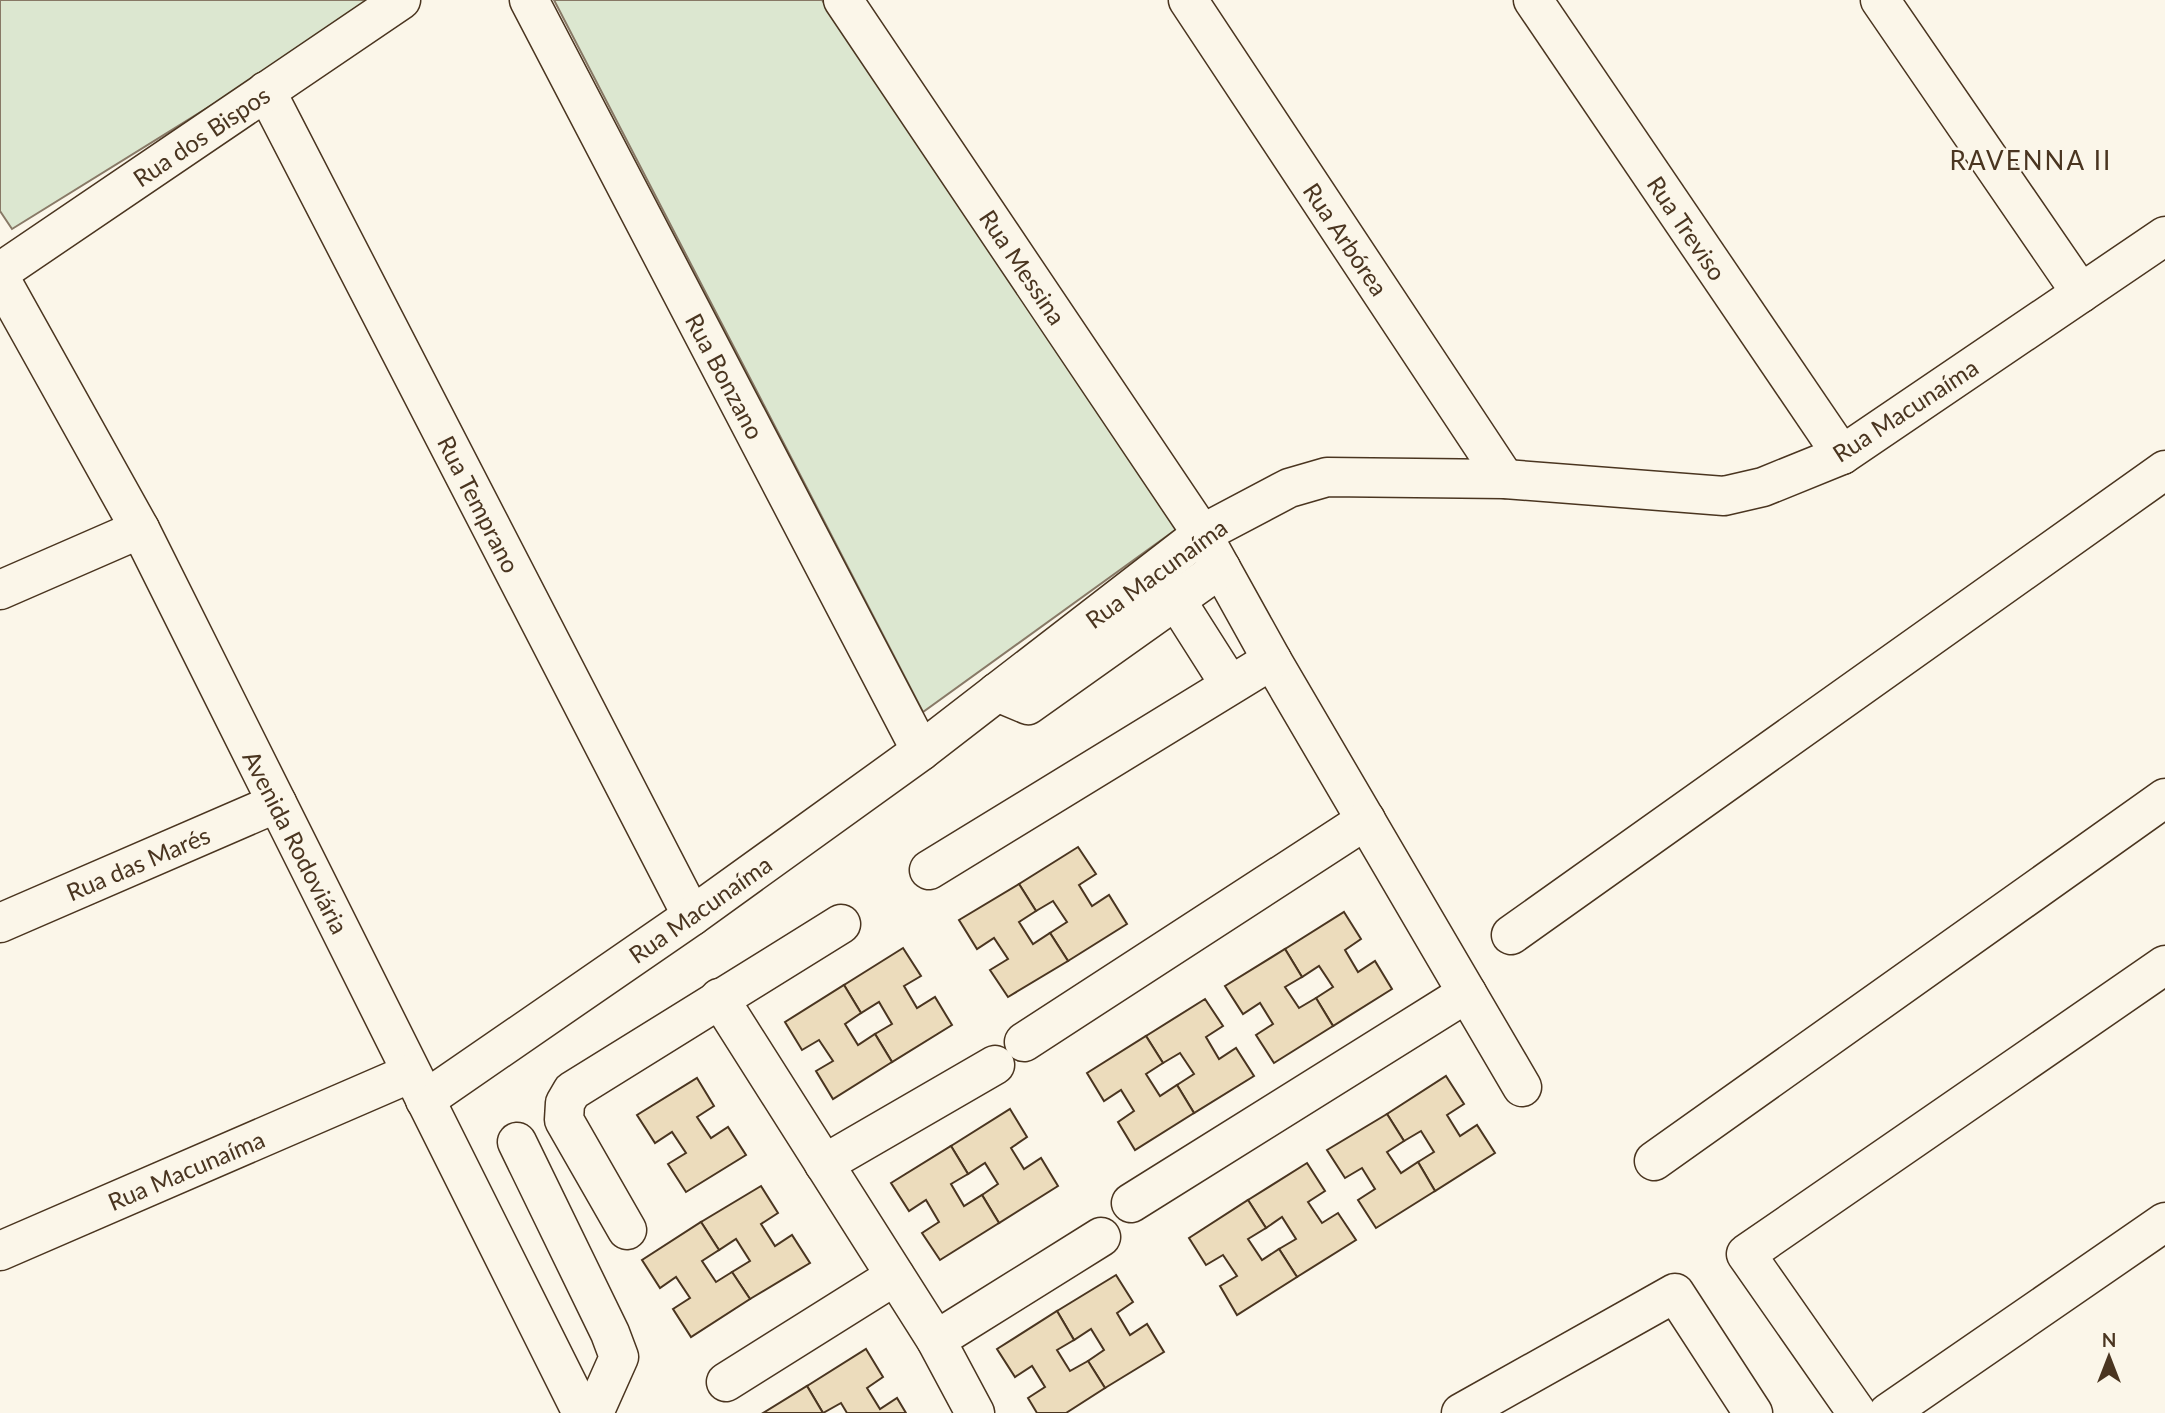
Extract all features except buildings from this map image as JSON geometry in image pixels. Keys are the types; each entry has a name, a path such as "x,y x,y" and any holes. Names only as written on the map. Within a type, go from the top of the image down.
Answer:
{"street":[{"name":"Rua dos Bispos","path":"3,289 266,91 401,0"},
{"name":"Rua Bonzano","path":"529,0 921,751"},
{"name":"Rua Messina","path":"843,0 1202,534 1272,660 1522,1087"},
{"name":"Rua Arbórea","path":"1188,0 1505,479"},
{"name":"Rua Treviso","path":"1533,0 1842,456"},
{"path":"1880,0 2081,293"},
{"name":"Rua Temprano","path":"266,91 692,916"},
{"name":"Rua Macunaíma","path":"0,1251 418,1086 692,916 921,751 1202,534 1289,488 1327,477 1505,479 1724,496 1763,487 1842,456 2165,236"},
{"name":"Avenida Rodoviária","path":"3,289 140,529 582,1413"},
{"path":"1511,935 2165,470"},
{"path":"0,590 140,529"},
{"path":"997,692 1028,705 1221,568"},
{"path":"1176,600 1230,685"},
{"path":"929,870 1272,660"},
{"path":"1654,1161 2165,798"},
{"name":"Rua das Marés","path":"0,923 277,803"},
{"path":"1024,1042 1366,820"},
{"path":"628,1230 564,1120 565,1103 572,1091 841,924"},
{"path":"1857,1413 1745,1254 2165,965"},
{"path":"1131,1203 1467,993"},
{"path":"719,998 936,1340 975,1413"},
{"path":"824,1164 995,1065"},
{"path":"461,1171 564,1120"},
{"path":"517,1142 619,1357 594,1413"},
{"path":"541,1191 592,1168"},
{"path":"1888,1413 2165,1222"},
{"path":"936,1340 1101,1237"},
{"path":"726,1382 895,1276"},
{"path":"1484,1407 1675,1293 1753,1413"}],"green space":[{"path":"0,0 373,0 262,74 12,229 0,211"},
{"path":"554,0 822,0 1178,528 923,712"}],"district":[{"name":"RAVENNA II","path":"2031,160"}]}
